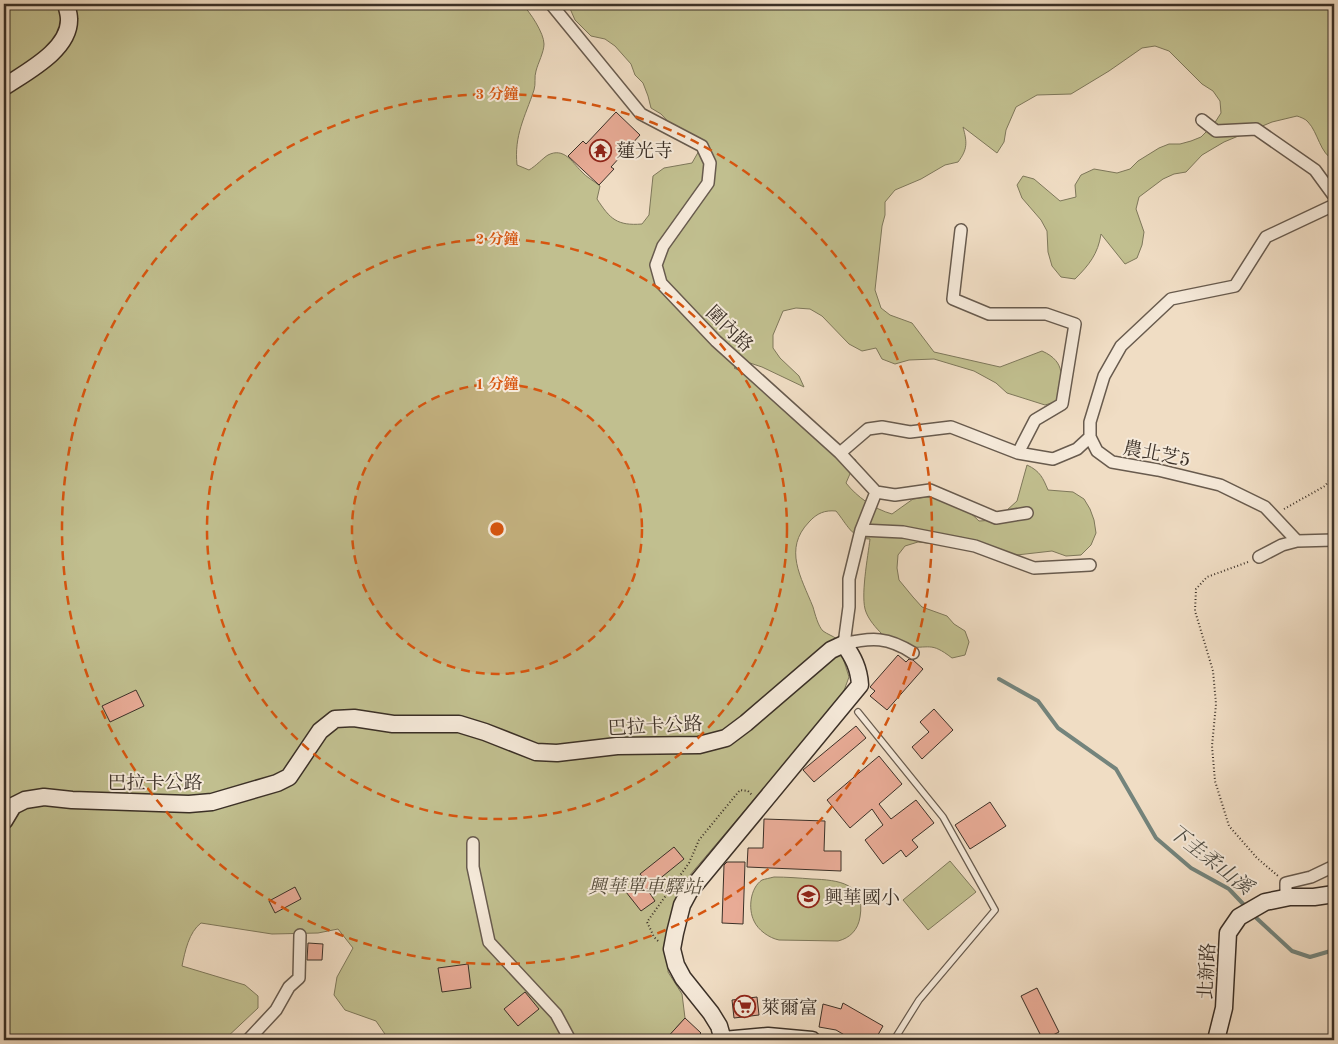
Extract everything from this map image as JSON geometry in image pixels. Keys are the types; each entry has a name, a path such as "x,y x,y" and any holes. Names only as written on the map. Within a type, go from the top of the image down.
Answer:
{"main road":[{"path":"4,87 44,60 58,46 67,32 70,18 66,4"},
{"path":"812,1040 768,1036 723,1040 719,1026 711,1013 682,978 672,949 682,905 690,892 761,802 860,685 860,673 844,644"},
{"name":"巴拉卡公路","path":"4,821 13,806 25,800 44,797 72,800 188,804 212,802 277,783 289,777 320,731 335,718 354,718 393,724 459,724 536,752 557,753 617,746 699,745 726,738 831,650 844,644"},
{"name":"北新路","path":"1216,1040 1224,1008 1228,933 1239,916 1286,890 1334,894"}],"street":[{"name":"圍內路","path":"551,4 641,114 702,146 710,163 708,183 663,246 656,265 661,283 716,341 840,454 876,492"},
{"path":"1202,120 1216,131 1256,129 1315,170 1334,196"},
{"path":"840,454 868,429 882,426 910,432 951,427 1018,453 1053,459 1076,449 1090,436 1090,422 1104,376 1121,346 1170,299 1236,286 1266,237 1334,205"},
{"path":"961,230 953,299 990,314 1046,314 1075,324 1062,404 1035,420 1018,453"},
{"name":"農北芝5","path":"1090,436 1097,451 1112,462 1158,470 1220,485 1265,506 1297,541"},
{"path":"913,653 897,643 882,640 861,640 844,644 849,579 861,530 876,492 894,495 930,490 996,518 1027,513"},
{"path":"861,530 903,532 975,546 1034,568 1090,565"},
{"path":"1259,557 1282,545 1297,541 1334,540"},
{"path":"473,843 473,867 489,942 556,1014 570,1040"},
{"path":"1286,890 1334,866"},
{"path":"248,1040 276,1010 289,987 299,978 300,935"}],"lane":[{"path":"858,712 943,816 995,910 919,1000 894,1040"}],"path":[{"path":"1273,515 1325,486 1334,474"},
{"path":"1259,557 1207,577 1196,589 1195,611 1213,671 1216,704 1212,746 1215,781 1229,826 1286,890"},
{"path":"672,949 654,938 648,922 688,863 699,840 740,790 748,791 761,802"}],"green space":[{"name":"興華單車驛站","path":"4,4 522,4 536,23 542,34 544,44 535,73 534,90 519,135 516,154 517,165 529,170 548,155 554,153 563,154 600,186 597,199 610,216 626,224 642,224 649,215 653,176 664,168 692,163 700,149 680,134 661,114 651,108 643,83 635,75 631,64 615,46 605,39 591,36 575,20 568,4 1011,4 1015,7 1022,4 1334,4 1334,160 1325,153 1308,122 1297,116 1272,122 1224,142 1202,155 1186,172 1174,174 1163,179 1139,197 1136,209 1144,232 1137,258 1125,264 1101,234 1095,253 1089,264 1080,274 1075,279 1061,277 1052,266 1048,252 1047,231 1041,220 1022,198 1017,185 1023,176 1034,179 1060,201 1076,197 1075,185 1081,175 1094,169 1117,173 1130,169 1138,161 1159,148 1201,137 1214,124 1221,113 1220,101 1213,91 1202,84 1169,51 1155,46 1142,48 1071,94 1037,95 1016,107 1006,130 1004,142 997,153 963,127 966,145 964,153 958,162 945,165 921,179 895,190 885,202 875,290 881,308 890,315 912,323 934,352 1000,367 1042,351 1050,355 1056,360 1061,372 1058,401 1045,405 1007,393 996,383 974,371 934,359 909,360 895,364 882,359 876,348 862,351 849,344 822,316 810,309 796,308 783,311 773,335 773,348 780,358 799,376 804,387 762,367 744,361 734,368 745,373 824,447 846,454 856,460 846,483 872,506 892,514 913,499 940,497 964,507 979,521 996,520 1017,501 1027,465 1040,475 1048,490 1073,492 1084,499 1094,520 1096,533 1091,545 1081,555 1066,556 1052,551 1008,556 961,537 947,538 935,544 918,542 905,546 898,555 897,568 899,580 922,607 947,616 954,624 965,631 969,642 965,655 952,658 939,649 899,645 882,634 869,618 864,606 864,587 870,539 854,534 836,511 821,513 809,522 801,532 797,542 797,563 818,623 823,631 837,639 849,677 842,696 684,882 672,913 665,957 669,958 668,972 682,994 685,1018 665,1040 389,1040 376,1021 345,1010 334,995 337,977 353,948 338,929 318,933 272,934 201,923 193,931 186,948 182,966 245,985 258,996 258,1008 224,1040 4,1040"},
{"path":"950,861 976,892 928,930 903,900"},
{"path":"774,877 840,882 848,886 859,897 861,906 859,922 855,930 850,936 838,941 779,940 768,935 754,921 751,911 751,899 755,888 762,880"}],"building":[{"name":"蓮光寺","path":"616,112 640,135 611,167 614,169 599,185 568,156 583,141 586,144"},
{"path":"898,655 906,662 909,659 913,660 923,669 887,710 870,696 875,691 870,687"},
{"path":"136,690 144,706 110,722 102,706"},
{"path":"934,709 953,730 922,759 912,747 929,732 920,722"},
{"path":"856,726 866,738 814,782 803,770"},
{"path":"879,756 902,784 879,804 891,819 916,800 934,823 912,840 918,847 906,857 901,850 883,864 865,840 883,825 872,809 850,828 827,800"},
{"path":"990,802 1006,826 970,849 955,825"},
{"path":"764,819 825,821 824,851 841,851 841,871 747,867 748,848 763,848"},
{"path":"674,847 684,859 647,889 655,901 641,911 626,892 643,878 640,874"},
{"path":"727,862 745,862 743,924 722,923 724,865"},
{"path":"295,887 301,899 275,913 269,901"},
{"path":"308,943 323,944 322,960 307,960"},
{"path":"468,964 471,988 442,992 438,968"},
{"path":"1037,988 1059,1032 1043,1040 1021,996"},
{"path":"525,992 539,1009 518,1026 504,1009"},
{"name":"萊爾富","path":"757,997 759,1015 734,1018 732,1000"},
{"path":"843,1003 883,1026 875,1040 853,1040 836,1030 819,1027 823,1004 841,1009"},
{"path":"685,1018 701,1033 694,1040 665,1040"}],"waterway":[{"name":"下圭柔山溪","path":"999,679 1038,701 1058,728 1116,769 1156,838 1191,868 1229,889 1247,908"},
{"name":"下圭柔山溪","path":"1252,914 1292,951 1310,957 1334,950"}],"place":[{"name":"蓮光寺","path":"600,150"},
{"name":"興華國小","path":"808,897"},
{"name":"萊爾富","path":"745,1007"}]}
